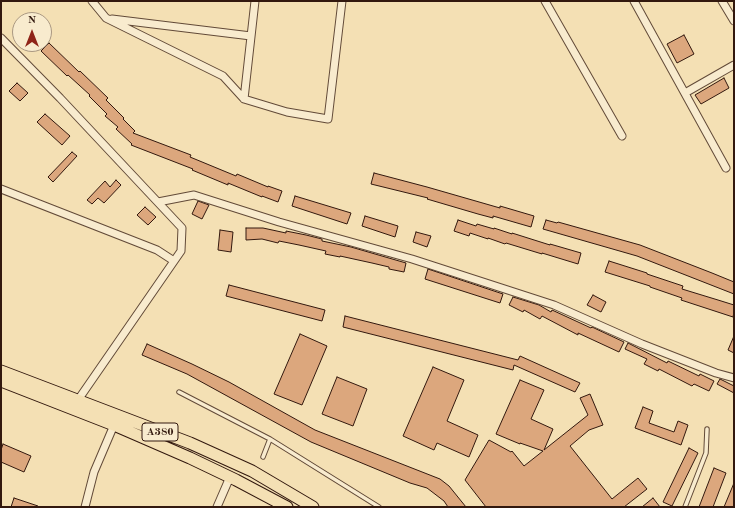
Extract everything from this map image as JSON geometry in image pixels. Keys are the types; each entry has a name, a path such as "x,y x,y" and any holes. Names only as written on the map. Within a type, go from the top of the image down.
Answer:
{"highway":[{"name":"A380","path":"1,371 190,443 252,471 313,507"},
{"name":"A380","path":"1,381 114,425 190,458 233,478 287,507"},
{"path":"233,478 243,467"}],"street":[{"path":"92,1 106,18 223,76 244,99 287,112 328,119 342,1"},
{"path":"244,99 255,1"},
{"path":"545,1 622,136"},
{"path":"634,1 726,168"},
{"path":"722,1 734,21"},
{"path":"106,18 251,36"},
{"path":"1,38 60,98 182,228 181,251 78,400"},
{"path":"685,93 734,65"},
{"path":"1,189 157,250 174,261"},
{"path":"158,202 194,195 279,222 412,259 554,305 642,344 716,373 734,378"},
{"path":"85,507 94,472 114,425"},
{"path":"217,507 233,478"}],"lane":[{"path":"178,392 270,439 379,507"},
{"path":"685,507 706,453 708,429"},
{"path":"262,458 270,439"}],"building":[{"path":"684,35 694,54 677,63 667,44"},
{"path":"52,46 108,98 106,100 135,131 133,133 191,155 190,157 236,176 237,174 268,187 282,191 278,202 228,183 228,185 192,170 193,169 131,145 132,144 116,129 118,127 105,116 107,114 89,96 90,95 68,75 67,76 42,52 52,52"},
{"path":"724,78 729,88 701,104 695,95"},
{"path":"17,83 28,93 20,101 9,91"},
{"path":"45,114 70,136 62,145 37,122"},
{"path":"72,152 77,156 53,182 48,177"},
{"path":"374,173 534,216 531,227 493,216 493,218 478,214 427,199 428,198 371,184"},
{"path":"116,180 121,185 104,203 98,198 92,204 87,200 105,181 110,187"},
{"path":"295,196 351,213 347,224 292,206"},
{"path":"198,201 209,205 202,219 192,214"},
{"path":"145,207 156,217 148,225 137,215"},
{"path":"365,216 398,226 395,237 362,226"},
{"path":"458,220 476,226 477,224 494,228 581,253 578,264 470,233 469,236 454,231"},
{"path":"546,220 640,245 712,273 734,282 734,294 637,256 543,229"},
{"path":"246,228 263,228 286,233 286,231 351,247 406,263 404,272 372,263 325,254 326,251 299,245 279,241 278,243 262,239 246,240"},
{"path":"220,230 233,232 231,252 218,250"},
{"path":"416,232 431,236 427,247 413,242"},
{"path":"609,261 683,286 682,289 734,305 733,317 681,300 682,298 650,286 605,272"},
{"path":"428,269 503,294 500,303 425,279"},
{"path":"229,285 325,310 322,321 226,296"},
{"path":"593,295 606,302 601,312 587,305"},
{"path":"513,297 539,305 551,312 552,310 624,342 619,352 578,333 578,335 542,316 540,319 524,310 523,312 509,305"},
{"path":"345,316 518,360 520,356 580,383 575,392 514,365 513,370 343,327"},
{"path":"300,334 327,346 302,405 274,394"},
{"path":"734,336 734,353 728,350"},
{"path":"628,343 667,363 668,361 699,376 700,374 714,381 709,391 694,384 692,386 659,369 658,371 644,364 647,359 625,349"},
{"path":"147,344 229,382 315,430 440,479 449,486 466,507 448,507 444,501 427,488 410,483 311,442 187,374 142,355"},
{"path":"433,367 464,380 447,421 478,435 469,457 437,443 434,450 403,436"},
{"path":"337,377 367,389 353,426 322,414"},
{"path":"720,379 734,386 734,393 717,384"},
{"path":"520,380 544,390 531,419 553,429 544,450 588,415 580,398 590,394 603,425 589,430 570,446 612,499 638,478 647,489 624,507 486,507 465,480 489,440 511,452 512,451 524,466 543,451 520,444 496,434"},
{"path":"643,407 653,411 649,423 674,432 678,421 688,425 681,445 635,428"},
{"path":"3,444 31,456 24,472 1,462 1,450"},
{"path":"689,448 698,453 672,506 663,502"},
{"path":"714,468 726,473 713,507 699,507"},
{"path":"734,483 734,507 724,507"},
{"path":"14,498 38,506 38,507 11,507"},
{"path":"653,498 660,507 642,507"}]}
